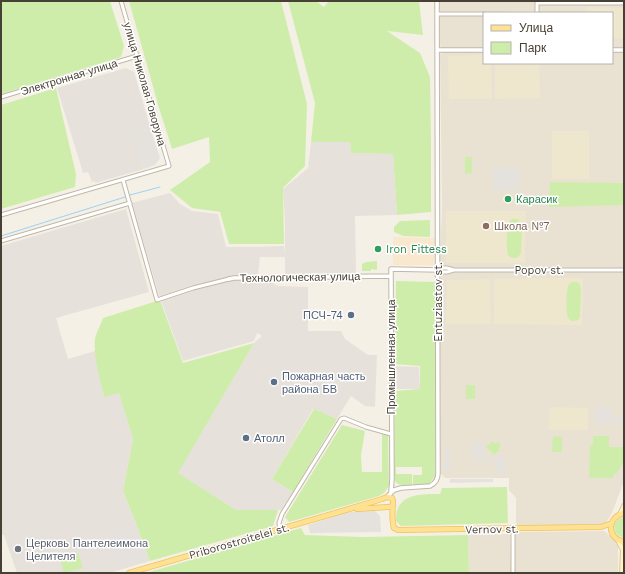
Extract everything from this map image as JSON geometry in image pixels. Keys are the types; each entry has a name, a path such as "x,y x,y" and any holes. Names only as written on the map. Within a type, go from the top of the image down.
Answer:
{"main road":[{"name":"Priborostroitelei st.","path":"129,573 386,497"},
{"path":"386,497 393,499 394,502 389,507 383,505 386,497"},
{"path":"622,573 623,548 614,537 611,528 614,519 622,514 624,506"},
{"name":"Priborostroitelei st.","path":"349,509 389,507"},
{"name":"Vernov st.","path":"389,507 394,528 398,530 601,527 612,523"},
{"name":"Vernov st.","path":"601,527 612,532"},
{"path":"618,540 624,542"}],"street":[{"name":"улица Николая Говоруна","path":"121,1 169,166 123,180"},
{"name":"Entuziastov st.","path":"401,488 430,486 438,479 437,1"},
{"path":"537,2 624,3"},
{"path":"438,14 483,14"},
{"path":"438,50 483,50"},
{"path":"613,50 624,50"},
{"name":"Электронная улица","path":"1,97 137,56"},
{"path":"1,215 123,180 130,203 1,241"},
{"name":"Технологическая улица","path":"130,203 157,300 193,288 234,278 391,276"},
{"name":"Popov st.","path":"438,270 447,268 454,270 624,270"},
{"path":"391,276 391,269 438,270"},
{"name":"Промышленная улица","path":"391,276 391,492"},
{"path":"280,529 279,523 282,514 341,419 344,418 366,428 391,434"},
{"path":"386,497 394,490 401,488"},
{"path":"393,499 396,492 401,488"},
{"path":"513,573 514,528"}],"shaded area":[{"path":"439,1 534,1 535,11 442,13 439,7"},
{"path":"538,5 624,5 624,47 613,48 613,12 538,12"},
{"path":"587,7 624,8 624,38 613,39 613,12 587,12"},
{"path":"442,15 483,15 483,49 441,48 439,18"},
{"path":"613,51 624,51 624,268 455,268 441,265 442,208 440,55 444,52 483,52 483,64 613,64"},
{"path":"483,55 483,64 491,64 492,99 449,99 448,56"},
{"path":"495,64 539,64 540,98 495,99"},
{"path":"126,68 134,72 151,130 134,135 144,169 95,183 95,181 92,182 88,172 83,173 57,88"},
{"path":"151,130 160,158 155,165 144,169 133,135"},
{"path":"552,131 589,131 589,179 552,179"},
{"path":"311,142 350,142 351,153 393,154 397,215 355,216 356,273 285,274 285,257 260,257 258,275 278,286 308,287 308,331 341,331 345,339 368,355 377,355 375,407 365,406 351,396 337,419 313,409 272,479 293,492 281,510 236,510 177,473 254,343 262,336 257,333 254,341 183,361 159,295 132,203 170,193 180,204 192,211 218,214 226,247 284,246 285,254 283,189 308,168"},
{"path":"493,167 519,168 519,190 493,190"},
{"path":"126,209 149,292 56,318 68,359 95,351 104,397 119,392 133,439 123,491 150,561 109,573 17,573 4,535 1,535 1,246"},
{"name":"Школа №7","path":"446,211 526,211 525,263 446,263"},
{"path":"393,237 435,238 434,265 393,265"},
{"path":"624,271 624,481 612,513 605,524 519,526 516,523 516,498 509,490 509,478 445,478 441,474 441,276 454,272"},
{"path":"583,278 582,325 494,324 494,279"},
{"path":"490,279 491,324 446,324 447,280"},
{"path":"393,366 419,367 420,389 393,389"},
{"path":"550,407 588,408 588,430 549,430"},
{"path":"595,407 612,407 612,417 624,417 624,423 595,423"},
{"path":"472,442 483,442 484,457 505,457 505,474 497,474 496,461 473,461"},
{"path":"444,449 450,449 450,471 444,471"},
{"path":"450,479 493,479 493,482 450,483"},
{"path":"375,511 380,516 381,532 310,533 308,525 348,512"},
{"path":"136,525 146,558 118,566 112,545 120,530"},
{"path":"604,531 618,544 618,573 515,573 514,535 519,532"},
{"path":"510,534 511,573 469,573 468,535"}],"green space":[{"path":"1,1 110,1 124,46 121,57 1,94"},
{"path":"129,1 281,1 307,104 305,166 283,188 284,244 229,244 220,212 192,208 170,190 210,162 209,137 172,149"},
{"path":"288,1 316,1 324,7 329,1 419,1 423,35 387,31 420,53 430,77 431,212 397,215 393,154 351,153 350,142 311,142 315,103"},
{"path":"56,88 76,174 75,187 1,209 1,105"},
{"path":"465,157 472,157 472,173 465,174"},
{"path":"550,182 624,183 624,205 549,207"},
{"path":"512,219 518,219 522,226 521,253 518,257 514,258 510,257 508,254 507,244 509,223"},
{"path":"430,220 430,237 403,236 394,232 394,227 400,221"},
{"path":"377,261 377,270 371,269 371,271 362,271 362,264"},
{"path":"396,281 436,282 435,476 429,484 413,485 413,475 422,475 422,467 396,467 396,474 394,474 395,391 420,389 420,366 394,364"},
{"path":"572,282 577,282 581,289 580,317 578,320 573,321 568,317 566,307 568,286"},
{"path":"160,300 183,363 254,343 178,473 236,510 278,510 273,526 150,561 123,491 133,439 119,393 104,397 97,366 95,342 96,335 103,318"},
{"path":"466,385 475,385 475,399 466,399"},
{"path":"314,409 337,419 293,492 272,479"},
{"path":"342,425 365,431 361,455 362,472 382,472 382,434 388,435 389,486 384,493 379,496 289,522 285,517"},
{"path":"553,436 562,437 562,452 552,452"},
{"path":"593,436 609,436 609,447 624,447 624,462 617,473 614,474 613,478 589,478 590,445 593,445"},
{"path":"493,441 495,444 498,441 501,445 498,448 500,450 494,455 486,447"},
{"path":"394,474 412,474 412,485 402,485 397,483 394,478"},
{"path":"507,487 508,523 401,526 396,521 397,512 400,505 409,498 415,496 440,494 442,488"},
{"path":"624,517 624,538 617,534 614,528 617,521"},
{"path":"301,528 305,535 363,537 468,535 469,573 146,573"},
{"path":"78,553 83,568 64,573 60,558"}],"waterway":[{"path":"130,195 160,187"},
{"path":"1,236 125,197"}],"place":[{"name":"Карасик","path":"508,199"},
{"name":"Школа №7","path":"486,226"},
{"name":"Iron Fittess","path":"378,249"},
{"name":"ПСЧ-74","path":"351,315"},
{"name":"Пожарная часть района БВ","path":"274,382"},
{"name":"Атолл","path":"246,438"},
{"name":"Церковь Пантелеимона Целителя","path":"18,549"}]}
